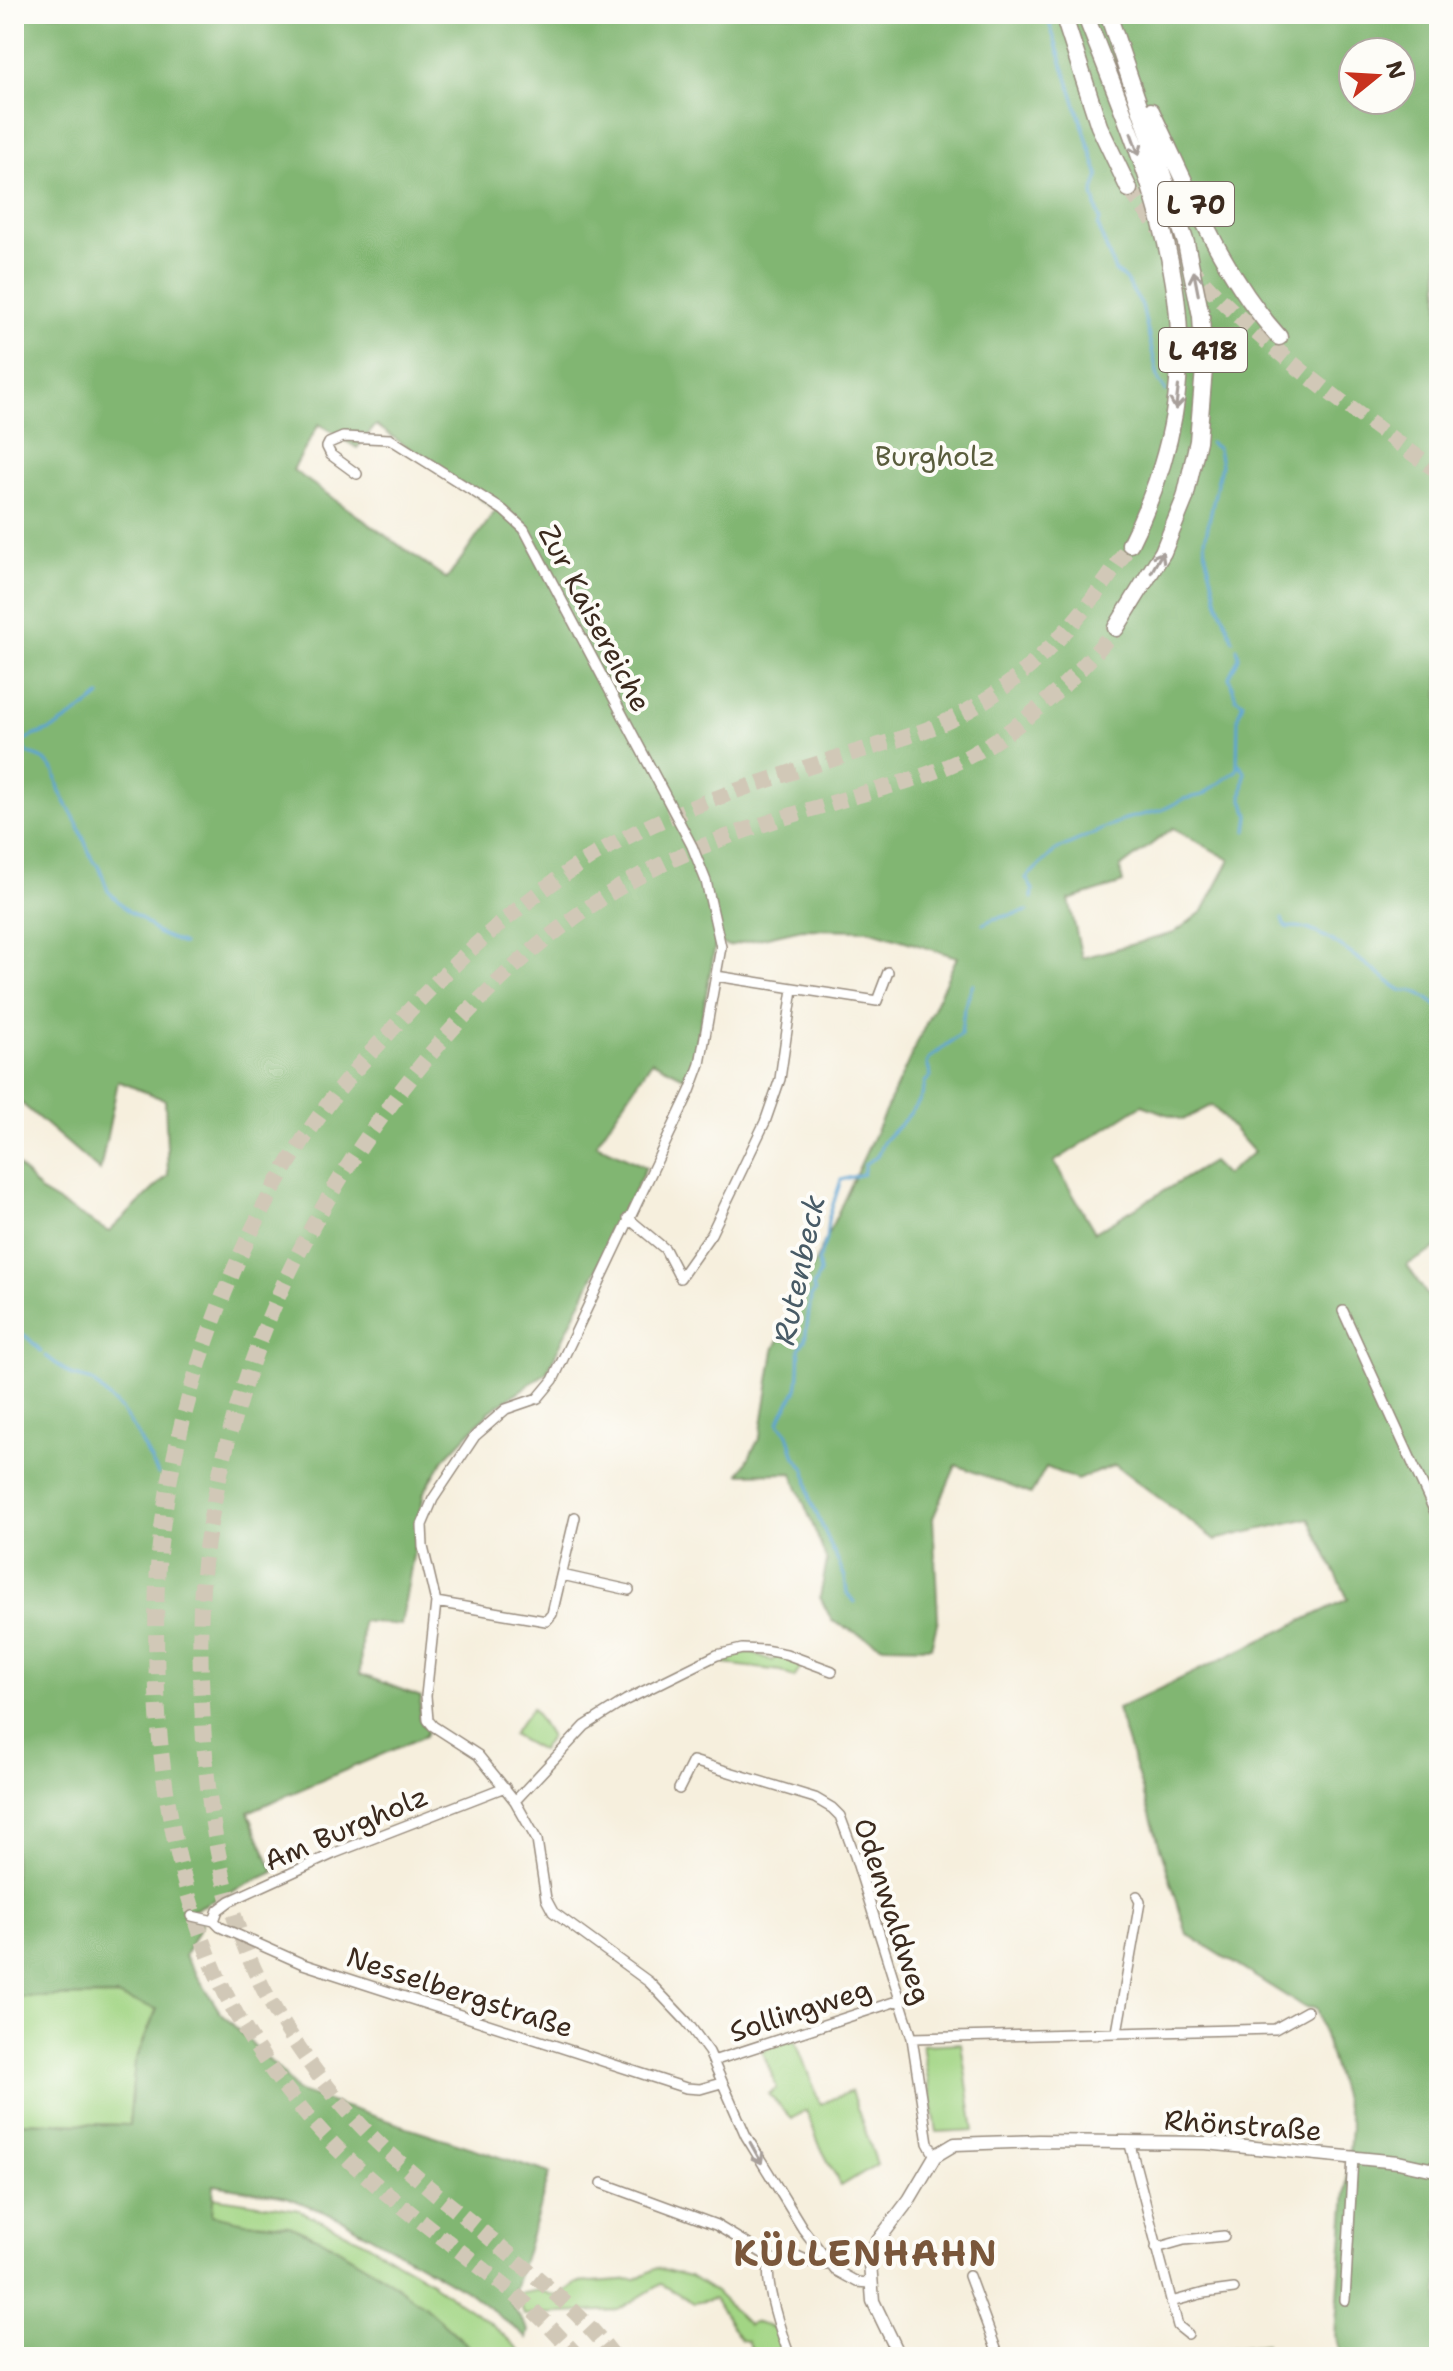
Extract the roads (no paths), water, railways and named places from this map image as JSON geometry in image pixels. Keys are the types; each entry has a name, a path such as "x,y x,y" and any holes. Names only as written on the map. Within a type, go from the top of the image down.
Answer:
{"highway":[{"name":"L 70","path":"1063,14 1099,126 1129,189"},
{"name":"L 418","path":"1085,14 1163,227 1179,309 1180,369 1173,424 1155,489 1130,544"},
{"name":"L 418","path":"1108,14 1127,63 1192,265 1201,316 1204,369 1198,441 1185,498 1163,552 1116,628"},
{"name":"L 70","path":"1127,63 1232,275 1279,337"}],"street":[{"name":"Zur Kaisereiche","path":"357,474 331,455 327,447 329,443 343,437 390,439 503,510 524,529 687,837 706,881 721,947 700,1064 690,1091 553,1380 538,1398 506,1409 475,1436 433,1499 422,1525 423,1547 436,1602 426,1696 428,1720 478,1755 505,1787"},
{"path":"716,976 877,1001 888,972"},
{"path":"628,1218 665,1249 680,1278 711,1234 765,1122 780,1079 793,989"},
{"path":"1343,1311 1439,1521"},
{"path":"436,1602 546,1621 552,1614 575,1517"},
{"path":"562,1575 629,1590"},
{"path":"515,1801 585,1726 626,1700 717,1655 742,1649 764,1650 786,1654 832,1671"},
{"name":"Odenwaldweg","path":"679,1789 693,1761 824,1802 840,1816 912,2038 928,2143 935,2156"},
{"path":"505,1787 537,1840 546,1899 553,1912 649,1982 687,2022 713,2061 763,2166 803,2229 830,2265 845,2277 869,2283"},
{"name":"Am Burgholz","path":"214,1921 218,1910 243,1895 335,1853 505,1787"},
{"path":"1117,2032 1140,1902 1137,1896"},
{"name":"Nesselbergstraße","path":"192,1916 214,1921 220,1927 303,1964 686,2088 700,2089 721,2083"},
{"name":"Sollingweg","path":"713,2061 900,2000"},
{"path":"912,2038 1275,2029 1307,2011"},
{"name":"Rhönstraße","path":"1129,2141 1178,2326 1188,2334"},
{"name":"Rhönstraße","path":"935,2156 955,2144 972,2142 1206,2143 1415,2164 1439,2171"},
{"path":"900,2357 877,2313 869,2283 870,2263 874,2246 909,2200 935,2156"},
{"name":"Rhönstraße","path":"1345,2300 1353,2157"},
{"path":"602,2183 716,2225 774,2260"},
{"path":"1156,2248 1184,2240 1224,2236"},
{"path":"790,2357 777,2326 767,2274 770,2264 774,2260 795,2255 815,2264 830,2265"},
{"path":"969,2276 999,2357"},
{"path":"1171,2302 1234,2289"}],"waterway":[{"name":"Rutenbeck","path":"1047,16 1099,176 1093,194 1100,220 1098,226 1115,271 1125,279 1142,306 1159,381 1166,391"},
{"name":"Rutenbeck","path":"1210,443 1218,449 1221,465 1205,540 1206,555 1218,602 1233,640"},
{"name":"Rutenbeck","path":"1032,898 1033,890 1026,878 1056,850 1125,819 1203,795 1237,770 1238,716 1243,702 1236,698 1229,677 1239,657 1237,648"},
{"path":"23,741 58,726 100,696"},
{"path":"17,742 22,743 26,752 45,760 55,772 60,792 93,861 99,866 108,891 157,933 183,944"},
{"path":"1238,763 1245,771 1242,797 1249,815 1247,831"},
{"name":"Rutenbeck","path":"983,924 1028,911"},
{"path":"1282,919 1288,928 1300,927 1330,940 1401,990 1420,994 1439,1008"},
{"name":"Rutenbeck","path":"854,1602 847,1593 845,1577 810,1499 806,1470 795,1457 788,1434 779,1423 797,1388 799,1349 805,1340 811,1296 820,1272 818,1261 841,1180 863,1174 865,1164 876,1157 884,1142 916,1106 925,1082 931,1076 927,1064 930,1058 961,1034 964,1009 973,984"},
{"path":"14,1329 41,1351"},
{"path":"46,1356 71,1375 92,1381 121,1410 158,1474"}],"tunnel":[{"path":"1129,189 1188,265 1236,314 1320,385 1439,472"},
{"path":"578,2357 526,2304 383,2190 328,2139 296,2102 253,2042 221,1984 205,1945 179,1860 170,1817 159,1731 156,1656 159,1554 167,1493 198,1366 246,1243 276,1185 310,1130 371,1052 418,1001 488,934 564,875 648,827 738,790 927,729 985,701 1056,642 1096,595 1130,544"},
{"path":"614,2357 558,2297 401,2164 355,2119 310,2064 255,1972 230,1904 214,1833 202,1701 202,1592 206,1548 219,1477 237,1408 259,1342 286,1279 318,1217 354,1158 394,1100 439,1044 526,956 599,900 675,858 752,828 925,775 977,752 1043,704 1082,667 1116,628"}],"district":[{"name":"KÜLLENHAHN","path":"866,2253"}],"park label":[{"name":"Burgholz","path":"935,456"}]}
